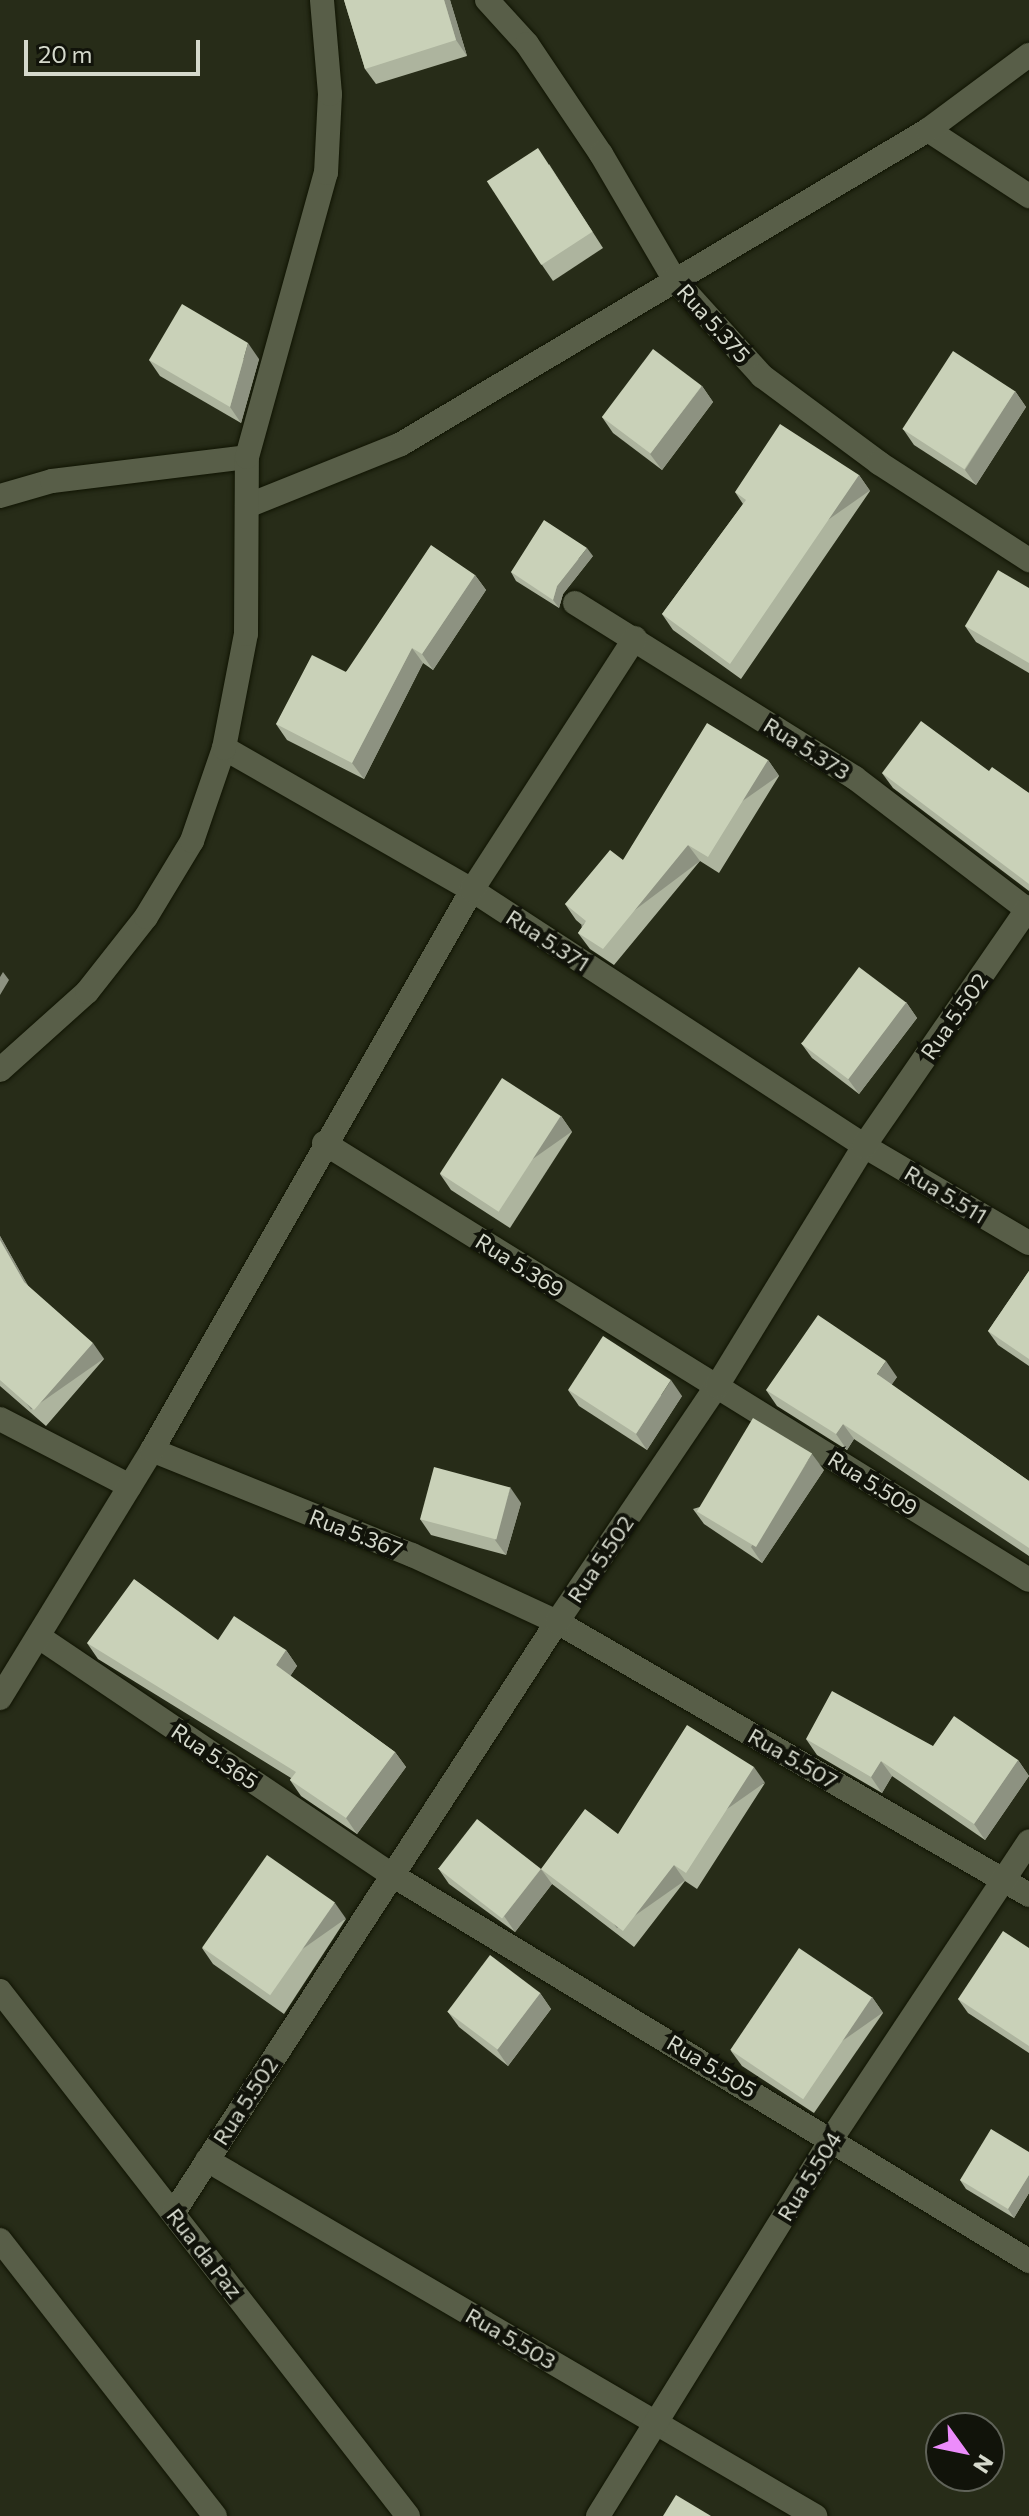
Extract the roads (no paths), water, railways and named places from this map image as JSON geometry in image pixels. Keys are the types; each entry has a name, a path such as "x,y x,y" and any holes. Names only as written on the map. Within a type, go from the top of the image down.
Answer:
{"street":[{"path":"0,1070 87,992 146,917 192,841 224,748 246,634 247,457 326,173 330,94 322,0"},
{"name":"Rua 5.375","path":"487,0 527,44 601,154 674,279 762,376 879,463 1029,560"},
{"path":"247,506 401,444 928,130 1029,55"},
{"path":"928,130 1029,196"},
{"path":"1,493 52,481 247,457"},
{"name":"Rua 5.373","path":"575,603 855,778 1028,910"},
{"path":"0,1698 152,1450 324,1143 472,890 635,638"},
{"name":"Rua 5.371","path":"224,748 472,890 864,1146"},
{"name":"Rua 5.502","path":"174,2212 557,1622 717,1386 864,1146 1028,910"},
{"name":"Rua 5.369","path":"324,1143 717,1386"},
{"name":"Rua 5.511","path":"864,1146 1029,1243"},
{"name":"Rua 5.509","path":"717,1386 1029,1580"},
{"path":"0,1419 130,1486"},
{"name":"Rua 5.367","path":"152,1450 412,1555 557,1622"},
{"name":"Rua 5.507","path":"557,1622 1029,1895"},
{"name":"Rua 5.365","path":"39,1637 392,1875"},
{"name":"Rua 5.504","path":"598,2516 658,2424 832,2138 1029,1841"},
{"name":"Rua 5.505","path":"392,1875 832,2138 1029,2261"},
{"name":"Rua da Paz","path":"0,1991 408,2516"},
{"name":"Rua 5.503","path":"207,2160 815,2516"},
{"path":"0,2240 215,2516"}]}
